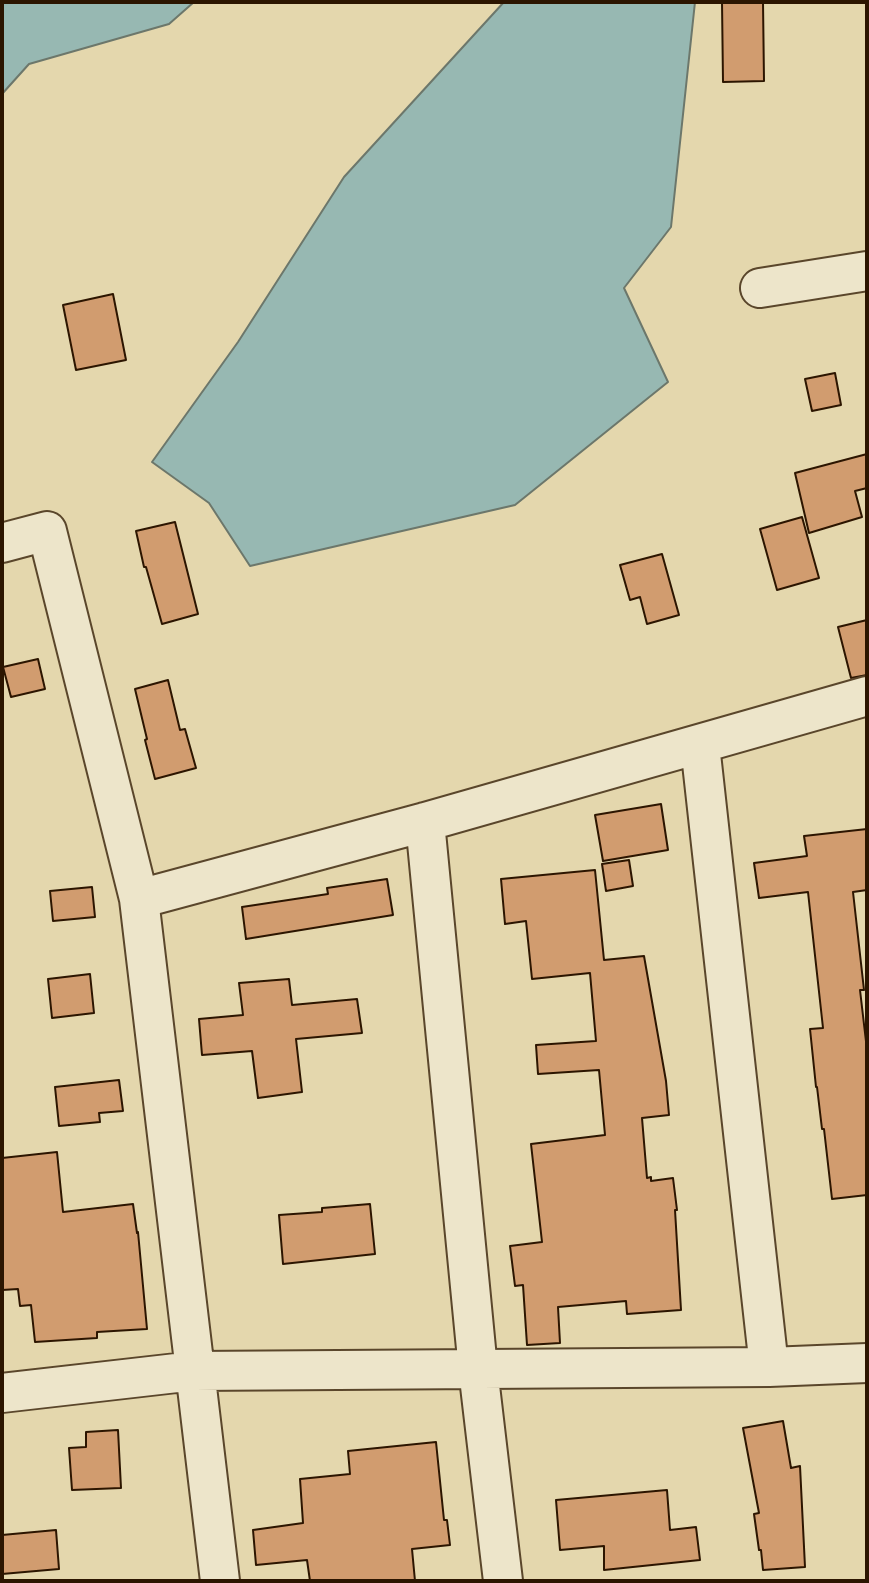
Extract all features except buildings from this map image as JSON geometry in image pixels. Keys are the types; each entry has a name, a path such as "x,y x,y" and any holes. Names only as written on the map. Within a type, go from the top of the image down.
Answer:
{"street":[{"path":"760,288 867,271"},
{"path":"2,543 47,531 139,899 220,1581"},
{"path":"139,899 425,822 867,696"},
{"path":"700,745 769,1367"},
{"path":"425,822 478,1369 503,1581"},
{"path":"2,1393 194,1371 769,1367 867,1363"}],"water":[{"path":"2,2 194,2 169,24 29,64 2,94"},
{"path":"504,2 695,2 671,227 624,288 668,382 515,505 250,566 209,503 152,462 238,342 344,177"}]}
